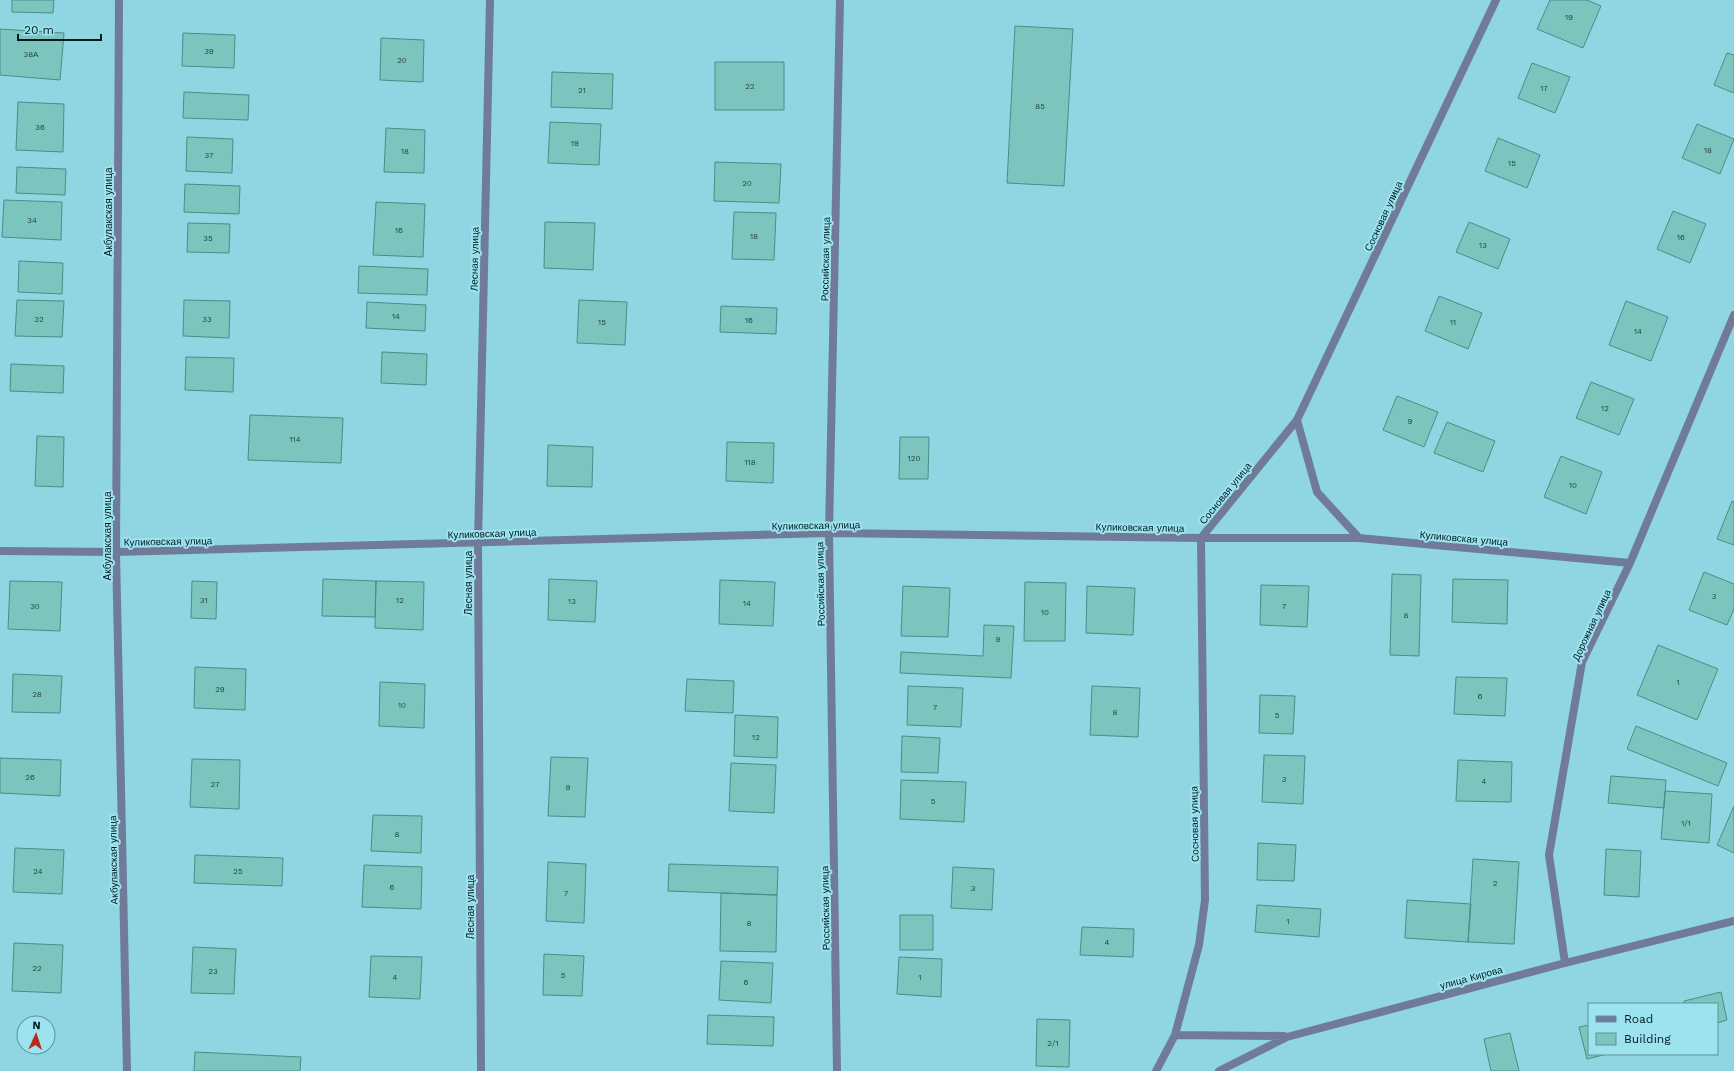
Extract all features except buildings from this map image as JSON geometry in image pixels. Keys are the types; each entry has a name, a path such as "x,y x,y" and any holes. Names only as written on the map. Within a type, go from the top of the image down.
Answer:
{"street":[{"name":"Акбулакская улица","path":"119,0 116,552 128,1071"},
{"name":"Лесная улица","path":"481,1071 478,543 490,0"},
{"name":"Российская улица","path":"837,1071 829,534 840,0"},
{"name":"Сосновая улица","path":"1156,1071 1175,1035 1199,945 1205,900 1201,538 1297,420 1496,0"},
{"name":"Дорожная улица","path":"1565,962 1549,855 1582,662 1630,563 1734,315"},
{"path":"1297,420 1317,492 1358,538"},
{"name":"Куликовская улица","path":"0,551 116,552 829,534 1358,538 1630,563"},
{"name":"улица Кирова","path":"1219,1071 1287,1036 1565,962 1734,921"},
{"path":"1175,1035 1287,1036"}]}
